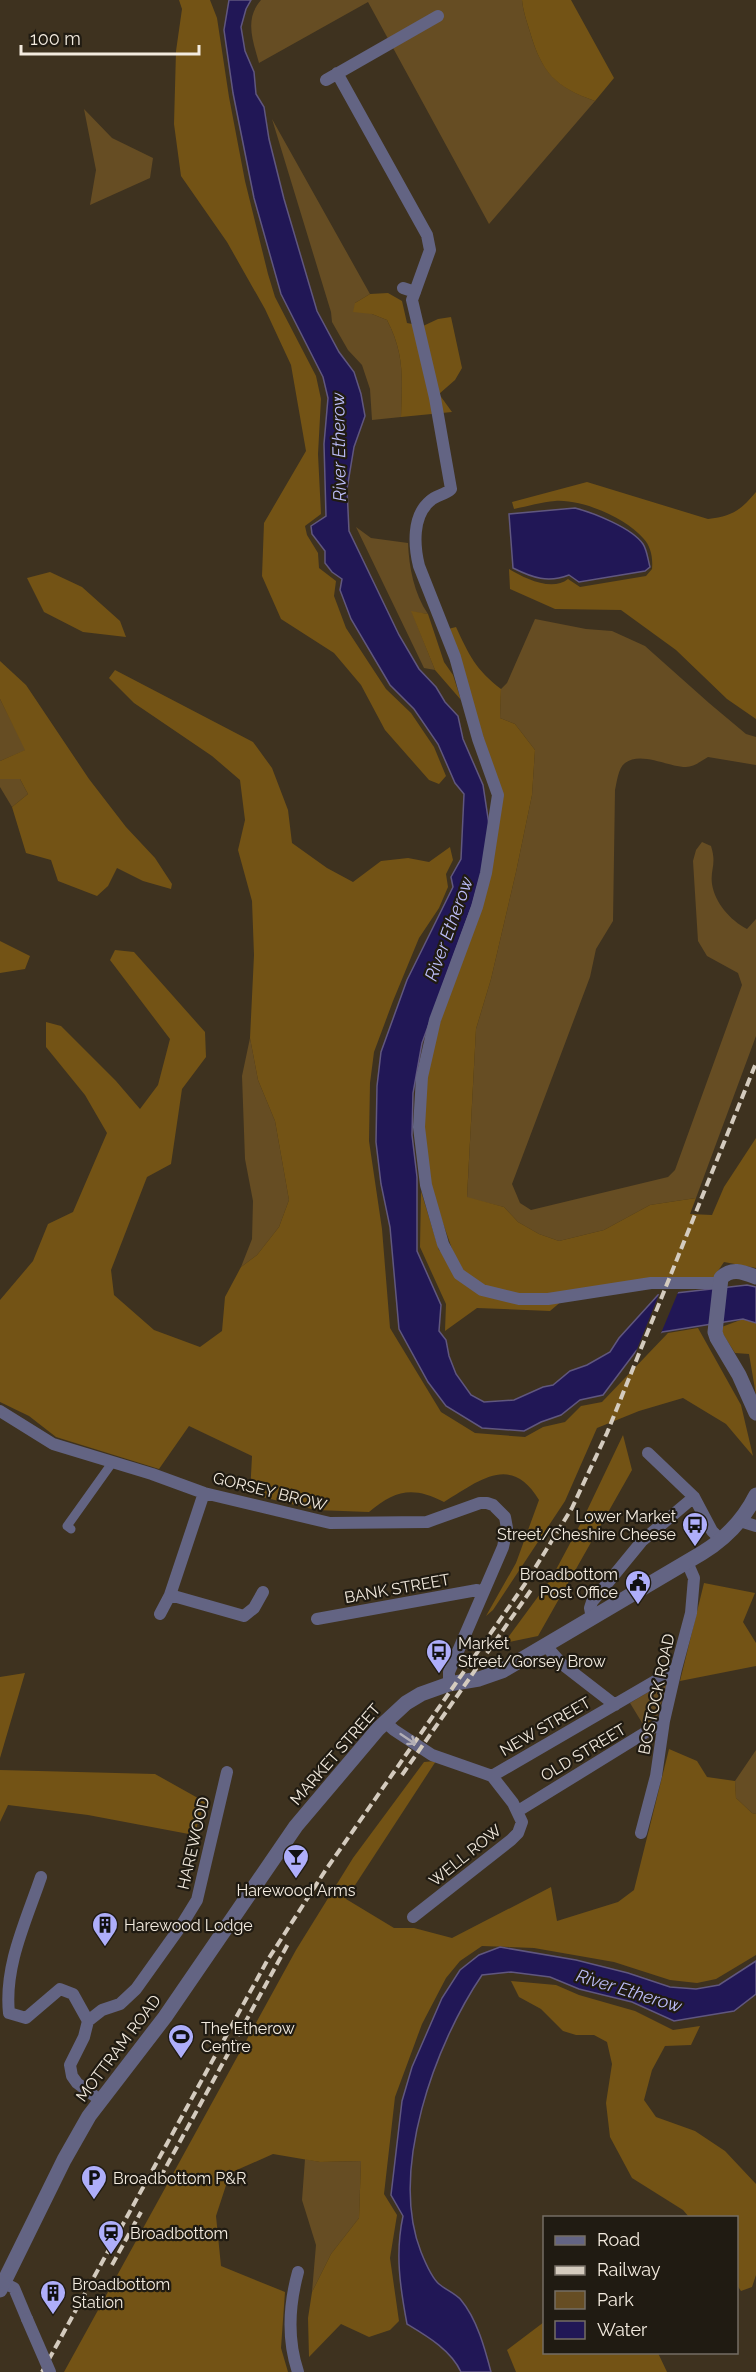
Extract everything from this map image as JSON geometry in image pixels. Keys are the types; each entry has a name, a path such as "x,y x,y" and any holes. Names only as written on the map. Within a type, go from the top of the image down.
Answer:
{"street":[{"path":"326,80 438,16"},
{"path":"337,73 427,235 430,250 409,290 435,398 451,489 425,506 415,532 415,551 418,566 455,657 478,739 498,795 486,873 477,907 435,1020 422,1077 419,1127 426,1185 443,1244 459,1274 482,1290 519,1299 548,1299 651,1283 719,1285"},
{"path":"756,1277 743,1272 726,1273 719,1285 716,1332 756,1413"},
{"name":"GORSEY BROW","path":"0,1411 53,1444 152,1474 204,1493 330,1523 427,1522 480,1503 493,1505 505,1517 507,1528 503,1547 449,1672 449,1684"},
{"path":"648,1453 694,1497 712,1531 721,1540"},
{"path":"71,1529 67,1526 112,1463"},
{"path":"160,1614 170,1595 204,1493"},
{"name":"MARKET STREET","path":"286,1839 386,1722 406,1703 421,1694 449,1684 491,1676 546,1646 721,1540 740,1521 756,1495"},
{"path":"592,1618 590,1608 592,1602 642,1541 694,1497"},
{"path":"740,1521 756,1526"},
{"name":"BOSTOCK ROAD","path":"641,1833 656,1776 664,1721 691,1613 694,1578 687,1562"},
{"name":"BANK STREET","path":"317,1619 477,1590 483,1592"},
{"path":"170,1595 244,1616 254,1608 262,1592"},
{"path":"546,1646 562,1664 615,1705"},
{"name":"NEW STREET","path":"492,1776 676,1669"},
{"name":"OLD STREET","path":"518,1810 664,1721"},
{"path":"386,1722 394,1730 432,1755 492,1776 518,1810"},
{"name":"HAREWOOD","path":"88,2021 102,2010 120,2004 136,1989 197,1900 227,1772"},
{"name":"WELL ROW","path":"413,1917 511,1840 521,1827 522,1822 518,1810"},
{"name":"MOTTRAM ROAD","path":"2,2286 64,2160 100,2100 165,2017 286,1839"},
{"path":"41,1877 16,1947 7,1993 9,2013 26,2018 60,1989 73,1994 88,2021 84,2037 70,2065 72,2076 77,2083 100,2100"},
{"path":"298,2272 291,2298 292,2352 298,2372"},
{"path":"2,2286 14,2288 50,2372"}],"green space":[{"path":"261,0 522,0 535,46 552,77 570,90 595,101 489,224 368,2 259,63 251,22"},
{"path":"84,109 112,138 153,158 150,178 90,205 96,170"},
{"path":"272,119 370,294 355,303 387,320 393,333 400,356 401,417 372,420 370,389 362,365 348,350 332,322 331,312"},
{"path":"356,527 371,538 408,543 413,580 428,614 412,612 435,670 424,668"},
{"path":"535,619 586,629 612,631 645,646 746,734 756,737 756,765 708,757 695,765 686,767 639,759 625,763 619,772 615,790 613,921 596,949 590,977 512,1184 520,1203 531,1210 668,1177 675,1170 742,985 738,973 707,956 698,941 693,861 696,850 702,842 711,846 712,884 720,904 729,916 747,929 756,919 756,1036 696,1198 650,1205 604,1230 559,1241 539,1234 518,1222 504,1207 467,1198 476,1029 491,979 532,795 535,750 515,724 500,718 501,689 507,683"},
{"path":"0,699 26,750 0,761"},
{"path":"0,779 20,779 28,794 12,807 0,787"},
{"path":"250,1038 258,1080 275,1121 289,1200 279,1227 257,1255 241,1267 252,1239 253,1201 245,1159 242,1076"},
{"path":"665,1682 667,1684 657,1717 644,1726 630,1703"},
{"path":"756,1750 756,1814 736,1798 735,1781"},
{"path":"305,2159 320,2162 361,2161 359,2218 331,2254 312,2292 316,2245 302,2200"}],"shaded area":[{"path":"179,0 210,0 217,18 245,181 268,274 275,297 316,376 321,399 318,454 321,514 305,526 307,535 318,553 319,568 336,581 334,596 346,628 386,689 411,713 434,747 446,776 439,784 429,780 385,730 361,685 334,653 281,619 262,576 264,523 306,451 291,365 265,309 227,242 181,176 174,124 176,51 182,9"},
{"path":"522,0 571,0 614,78 595,101 560,84 545,68 535,46"},
{"path":"388,293 402,301 407,323 423,326 438,319 451,317 462,368 455,380 439,394 452,412 401,417 400,356 393,333 387,320 372,314 353,312 355,303 370,294"},
{"path":"587,482 708,519 735,512 756,492 756,719 727,699 676,650 621,610 555,609 510,589 509,569 538,582 554,584 568,579 580,587 646,576 652,569 651,552 646,541 626,524 603,511 566,501 545,502 514,509 512,502"},
{"path":"50,572 82,587 120,621 126,637 83,632 44,612 27,578"},
{"path":"411,611 428,614 444,662 453,675 461,700 435,670"},
{"path":"456,627 474,661 501,689 500,718 515,724 535,750 532,795 516,872 491,979 476,1029 467,1197 504,1207 518,1222 539,1234 559,1241 604,1230 650,1205 696,1198 690,1214 712,1215 724,1187 756,1138 756,1268 724,1262 712,1280 569,1295 550,1311 477,1308 445,1331 446,1304 420,1247 421,1191 439,1250 457,1263 428,1181 422,1127 425,1078 502,795 448,629"},
{"path":"0,661 26,685 89,779 126,827 155,858 172,884 171,889 143,881 117,868 108,886 97,896 58,881 51,860 26,853 12,807 28,794 20,779 0,779 0,761 25,750 0,699"},
{"path":"115,670 253,742 272,768 288,810 292,843 327,868 353,882 381,861 408,858 429,862 450,847 453,860 446,874 448,887 439,908 419,938 374,1052 370,1083 369,1141 382,1229 390,1328 441,1412 475,1433 525,1437 543,1427 565,1422 581,1406 602,1402 668,1333 698,1328 741,1405 753,1456 726,1424 683,1398 639,1411 597,1428 565,1501 493,1610 486,1616 516,1563 539,1500 528,1486 517,1478 506,1474 494,1476 470,1486 444,1502 414,1492 387,1499 369,1512 316,1510 250,1494 252,1456 189,1426 159,1469 56,1437 29,1416 0,1402 0,1300 33,1261 48,1224 73,1212 107,1133 85,1095 46,1047 46,1022 61,1026 116,1081 140,1109 158,1085 170,1039 110,960 115,950 134,952 205,1032 206,1057 182,1089 171,1164 147,1177 111,1270 114,1295 154,1330 200,1347 222,1331 225,1297 241,1267 257,1255 279,1227 289,1200 275,1121 258,1080 250,1038 254,955 252,901 238,850 245,820 240,780 212,756 134,703 109,678"},
{"path":"0,941 30,956 25,969 0,973"},
{"path":"743,1319 756,1323 756,1395 749,1354 735,1353 719,1328"},
{"path":"623,1435 632,1470 538,1636 504,1643 551,1579"},
{"path":"704,1583 755,1593 743,1622 756,1643 756,1666 680,1681"},
{"path":"25,1673 0,1758 0,1677"},
{"path":"669,1749 697,1761 707,1777 735,1781 736,1798 756,1814 756,1955 716,1979 697,1983 670,1980 614,1962 534,1948 482,1946 460,1961 446,1978 422,2024 395,2097 384,2194 397,2215 390,2258 399,2321 390,2330 369,2337 341,2324 309,2357 308,2318 312,2292 331,2254 359,2218 361,2161 320,2162 273,2154 230,2173 216,2216 221,2266 285,2292 281,2348 288,2372 64,2372 296,1950 353,1858 424,1762 436,1761 346,1899 394,1928 414,1928 452,1938 551,1887 557,1921 618,1902 634,1890"},
{"path":"0,1770 155,1774 205,1802 194,1835 88,1815 8,1805 0,1822"},
{"path":"511,1981 556,1985 579,1995 635,2011 673,2030 700,2026 691,2045 665,2046 652,2070 644,2100 656,2117 695,2131 725,2151 756,2184 756,2275 752,2287 741,2291 738,2286 738,2216 688,2216 683,2210 632,2178 610,2137 606,2103 612,2064 607,2042 594,2035 576,2035 563,2031 541,2009 519,1997"},
{"path":"543,2323 543,2354 658,2354 667,2372 516,2372 507,2350"}],"water":[{"name":"River Etherow","path":"229,0 251,0 241,27 245,51 254,72 256,94 264,107 269,139 284,199 317,311 339,352 354,372 361,394 365,416 354,447 347,489 349,531 399,635 419,669 458,716 463,739 483,785 491,838 473,903 422,1043 413,1093 412,1135 417,1177 417,1251 441,1305 439,1331 446,1340 456,1374 471,1395 484,1402 514,1400 553,1385 570,1371 587,1365 610,1352 619,1338 658,1295 747,1285 756,1287 756,1323 743,1319 662,1332 636,1351 603,1395 580,1400 561,1415 524,1431 482,1428 446,1406 428,1382 399,1329 390,1227 381,1184 376,1142 377,1086 381,1052 407,980 453,887 451,877 461,859 464,794 455,783 438,744 414,709 390,685 351,619 340,590 342,579 325,563 325,551 312,534 311,526 326,516 324,444 328,398 323,377 281,294 254,198 233,93 224,30"},
{"path":"575,508 612,522 638,538 644,546 650,567 645,571 579,582 569,575 547,579 513,568 509,514"},
{"name":"River Etherow","path":"500,1947 576,1960 628,1973 670,1987 696,1989 719,1985 756,1961 756,1994 734,2011 674,2021 632,2002 579,1989 550,1977 511,1972 482,1975 448,2036 434,2071 422,2109 414,2147 410,2184 413,2219 421,2252 436,2281 459,2298 472,2316 491,2372 461,2372 445,2350 407,2324 399,2270 399,2243 403,2216 391,2195 402,2101 412,2067 442,1998 460,1970 479,1955"}],"pier":[{"path":"679,1290 659,1338 638,1353 631,1364 660,1292"}],"railway":[{"path":"42,2372 267,1961 325,1871 527,1581 572,1508 607,1433 756,1063"},
{"path":"402,1775 531,1590"},
{"path":"160,2178 288,1944"},
{"path":"112,2265 141,2212"}],"place":[{"name":"Lower Market Street/Cheshire Cheese","path":"695,1548"},
{"name":"Broadbottom Post Office","path":"638,1606"},
{"name":"Market Street/Gorsey Brow","path":"439,1675"},
{"name":"Harewood Arms","path":"296,1880"},
{"name":"Harewood Lodge","path":"105,1948"},
{"name":"The Etherow Centre","path":"181,2060"},
{"name":"Broadbottom P&R","path":"94,2201"},
{"name":"Broadbottom","path":"111,2256"},
{"name":"Broadbottom Station","path":"53,2316"}]}
